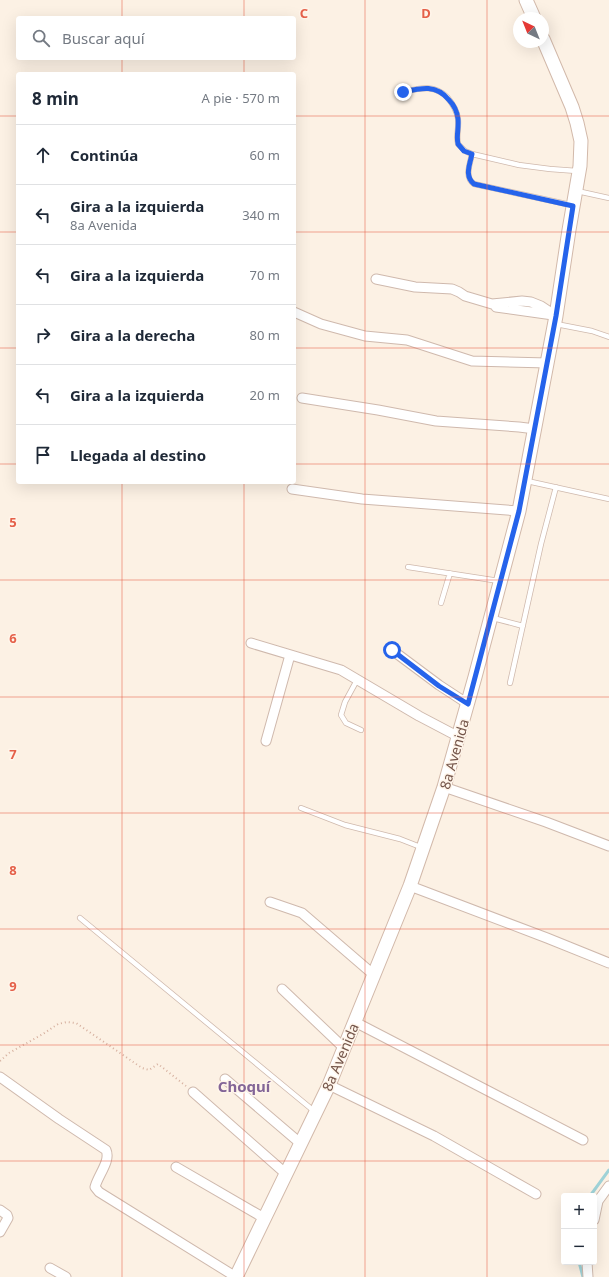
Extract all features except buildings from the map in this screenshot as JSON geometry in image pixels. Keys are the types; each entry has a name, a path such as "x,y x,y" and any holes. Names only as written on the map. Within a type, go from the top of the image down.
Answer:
{"street":[{"path":"526,0 531,12"},
{"name":"8a Avenida","path":"236,1277 285,1173 329,1085 410,886 424,848 459,737 519,511 548,363 579,171 581,142 572,107 547,48"},
{"path":"376,279 415,287 452,290 459,292 476,304 555,320"},
{"path":"296,313 322,324 365,336 407,340 472,361 548,363"},
{"path":"302,398 436,421 512,426 535,430"},
{"path":"292,489 362,499 519,511"},
{"path":"251,643 340,670 419,716 459,737"},
{"path":"392,650 439,686 468,704"},
{"path":"266,741 290,655"},
{"path":"444,787 546,822 609,846"},
{"path":"410,886 609,963"},
{"path":"270,902 302,913 374,975"},
{"path":"282,989 344,1048"},
{"path":"355,1022 583,1140"},
{"path":"0,1077 106,1150 108,1158 95,1186 99,1192 236,1277"},
{"path":"225,1079 300,1143"},
{"path":"329,1085 434,1136 536,1194"},
{"path":"193,1092 285,1173"},
{"path":"176,1167 264,1218"},
{"path":"597,1206 598,1201 609,1186"},
{"path":"0,1210 7,1215 8,1218 0,1232"},
{"path":"586,1265 588,1277"},
{"path":"50,1268 66,1277"}],"lane":[{"path":"403,92 427,88 444,94 454,106 457,113 458,144 464,151 519,165 550,170 579,171"},
{"path":"472,154 468,177 474,184 573,206"},
{"path":"576,191 609,198"},
{"path":"555,320 592,331 609,338"},
{"path":"525,480 609,500"},
{"path":"510,683 541,544 556,487"},
{"path":"408,567 501,581"},
{"path":"441,603 450,573"},
{"path":"491,618 523,626"},
{"path":"357,680 345,702 341,715 346,723 361,730"},
{"path":"301,808 345,825 400,839 424,848"},
{"path":"80,918 300,1101 316,1112"}],"path":[{"path":"0,1061 9,1053 58,1024 67,1022 76,1023 142,1068 149,1070 158,1064 193,1092"}],"waterway":[{"path":"592,1193 609,1170"},
{"path":"580,1265 583,1277"}],"district":[{"name":"Choquí","path":"244,1086"}],"route":[{"path":"392,650 439,686 468,704 519,511 548,363 573,206 474,184 468,177 472,154 464,151 458,144 457,113 449,99 444,94 433,88 403,92"}]}
